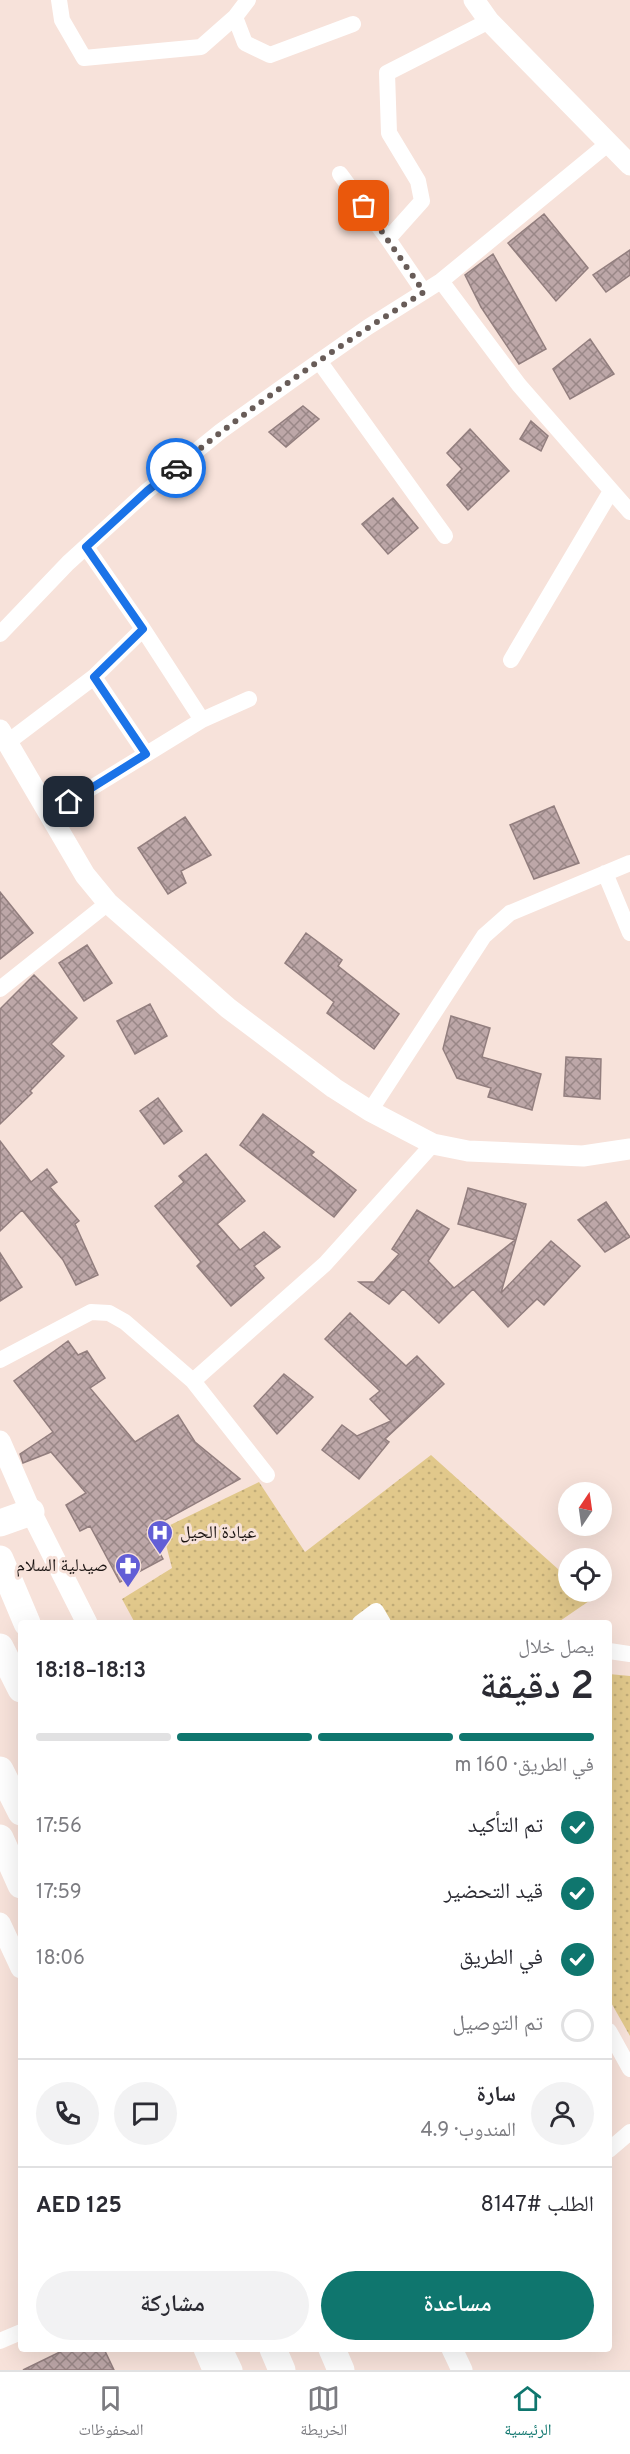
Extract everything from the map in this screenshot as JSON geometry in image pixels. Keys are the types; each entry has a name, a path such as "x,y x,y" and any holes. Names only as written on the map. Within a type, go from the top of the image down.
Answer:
{"highway":[{"path":"0,1523 31,1512"},
{"path":"0,1559 26,1620"},
{"path":"0,1647 18,1683"},
{"path":"0,1770 18,1806"},
{"path":"0,1838 18,1878"},
{"path":"274,2352 282,2370"},
{"path":"333,2352 341,2370"},
{"path":"346,2352 347,2370"}],"street":[{"path":"59,0 62,20 84,58 201,47 236,17 248,0"},
{"path":"474,0 489,21 610,142 630,165"},
{"path":"236,17 245,43 270,55 352,24"},
{"path":"388,239 422,201 418,181 389,133 387,73 489,21"},
{"path":"0,634 86,547 147,491 212,439 319,362 441,281 610,142"},
{"path":"340,174 424,292"},
{"path":"441,281 519,385 630,512"},
{"path":"319,362 445,537"},
{"path":"511,660 611,491"},
{"path":"86,547 202,720"},
{"path":"143,629 94,677 4,736 85,875 108,903 228,1008 334,1088 434,1144 468,1151 583,1156 630,1149"},
{"path":"94,677 146,754"},
{"path":"50,814 202,720 249,699"},
{"path":"370,1110 484,936 496,923 510,913 630,863"},
{"path":"605,873 630,933"},
{"path":"0,989 108,903"},
{"path":"193,1381 325,1264 434,1144"},
{"path":"0,1360 91,1312 109,1313 125,1322 193,1381 267,1475"},
{"path":"0,1441 31,1512 85,1620"},
{"path":"364,1620 376,1611 381,1620"},
{"path":"612,1651 630,1654"},
{"path":"0,1923 18,1962"},
{"path":"612,2036 630,2069"},
{"path":"612,2147 630,2132"},
{"path":"0,2341 18,2333"},
{"path":"205,2352 213,2370"},
{"path":"223,2352 232,2370"},
{"path":"453,2352 462,2370"}],"shaded area":[{"path":"431,1455 558,1569 558,1602 588,1602 561,1620 133,1620 122,1599 172,1568 162,1529 259,1482 305,1552"},
{"path":"612,1674 630,1676 630,2036 612,2004"}],"building":[{"path":"544,214 588,268 556,301 508,243"},
{"path":"630,250 630,275 606,292 593,275"},
{"path":"493,254 546,349 519,364 481,307 465,275"},
{"path":"590,339 614,374 570,399 553,369"},
{"path":"303,406 319,419 286,447 269,432"},
{"path":"531,421 548,436 541,451 520,439"},
{"path":"470,429 509,471 468,510 447,485 462,469 447,453"},
{"path":"393,498 418,528 388,554 362,524"},
{"path":"554,806 579,863 534,879 510,825"},
{"path":"185,817 211,855 181,871 186,883 168,894 138,848"},
{"path":"0,892 33,933 0,959"},
{"path":"306,933 342,960 338,966 399,1014 374,1049 327,1013 334,1002 285,963"},
{"path":"87,945 112,983 84,1001 59,963"},
{"path":"34,975 77,1018 51,1044 64,1056 30,1091 32,1093 0,1124 0,1009"},
{"path":"150,1004 167,1036 135,1054 117,1021"},
{"path":"451,1016 490,1028 482,1057 541,1074 532,1110 488,1097 491,1088 457,1078 443,1049"},
{"path":"566,1057 601,1059 600,1099 564,1096"},
{"path":"158,1098 182,1131 164,1144 140,1111"},
{"path":"263,1114 314,1152 311,1155 356,1190 334,1217 240,1145"},
{"path":"0,1141 31,1182 47,1169 57,1182 50,1187 79,1221 75,1224 98,1275 76,1285 63,1260 22,1210 0,1231"},
{"path":"206,1154 245,1201 217,1224 240,1250 264,1232 280,1247 254,1266 264,1278 231,1306 197,1266 201,1262 155,1206 184,1182 179,1176"},
{"path":"468,1188 526,1204 501,1293 551,1241 580,1266 544,1305 537,1299 508,1327 473,1289 439,1323 403,1289 389,1304 359,1282 374,1282 399,1254 392,1249 417,1210 449,1229 428,1261 454,1288 515,1240 458,1224"},
{"path":"606,1202 630,1237 605,1252 578,1220"},
{"path":"0,1253 22,1287 0,1301"},
{"path":"350,1313 406,1366 417,1356 444,1384 385,1439 389,1442 359,1479 322,1450 342,1425 357,1436 391,1421 370,1399 380,1391 325,1339"},
{"path":"68,1341 78,1355 87,1351 105,1378 90,1388 135,1442 178,1415 195,1442 240,1479 147,1530 163,1559 120,1582 90,1526 80,1531 66,1505 86,1493 51,1452 23,1463 20,1454 53,1432 14,1381"},
{"path":"284,1374 313,1397 277,1434 254,1406"},
{"path":"60,2352 105,2352 114,2370 23,2370"}],"way so far":[{"path":"176,468 221,431 291,381 368,327 424,292 364,206"}],"place":[{"name":"عيادة الحيل","path":"160,1556"},
{"name":"صيدلية السلام","path":"128,1589"}],"route":[{"path":"69,802 146,754 94,677 143,629 86,547 147,491 176,468"}]}
